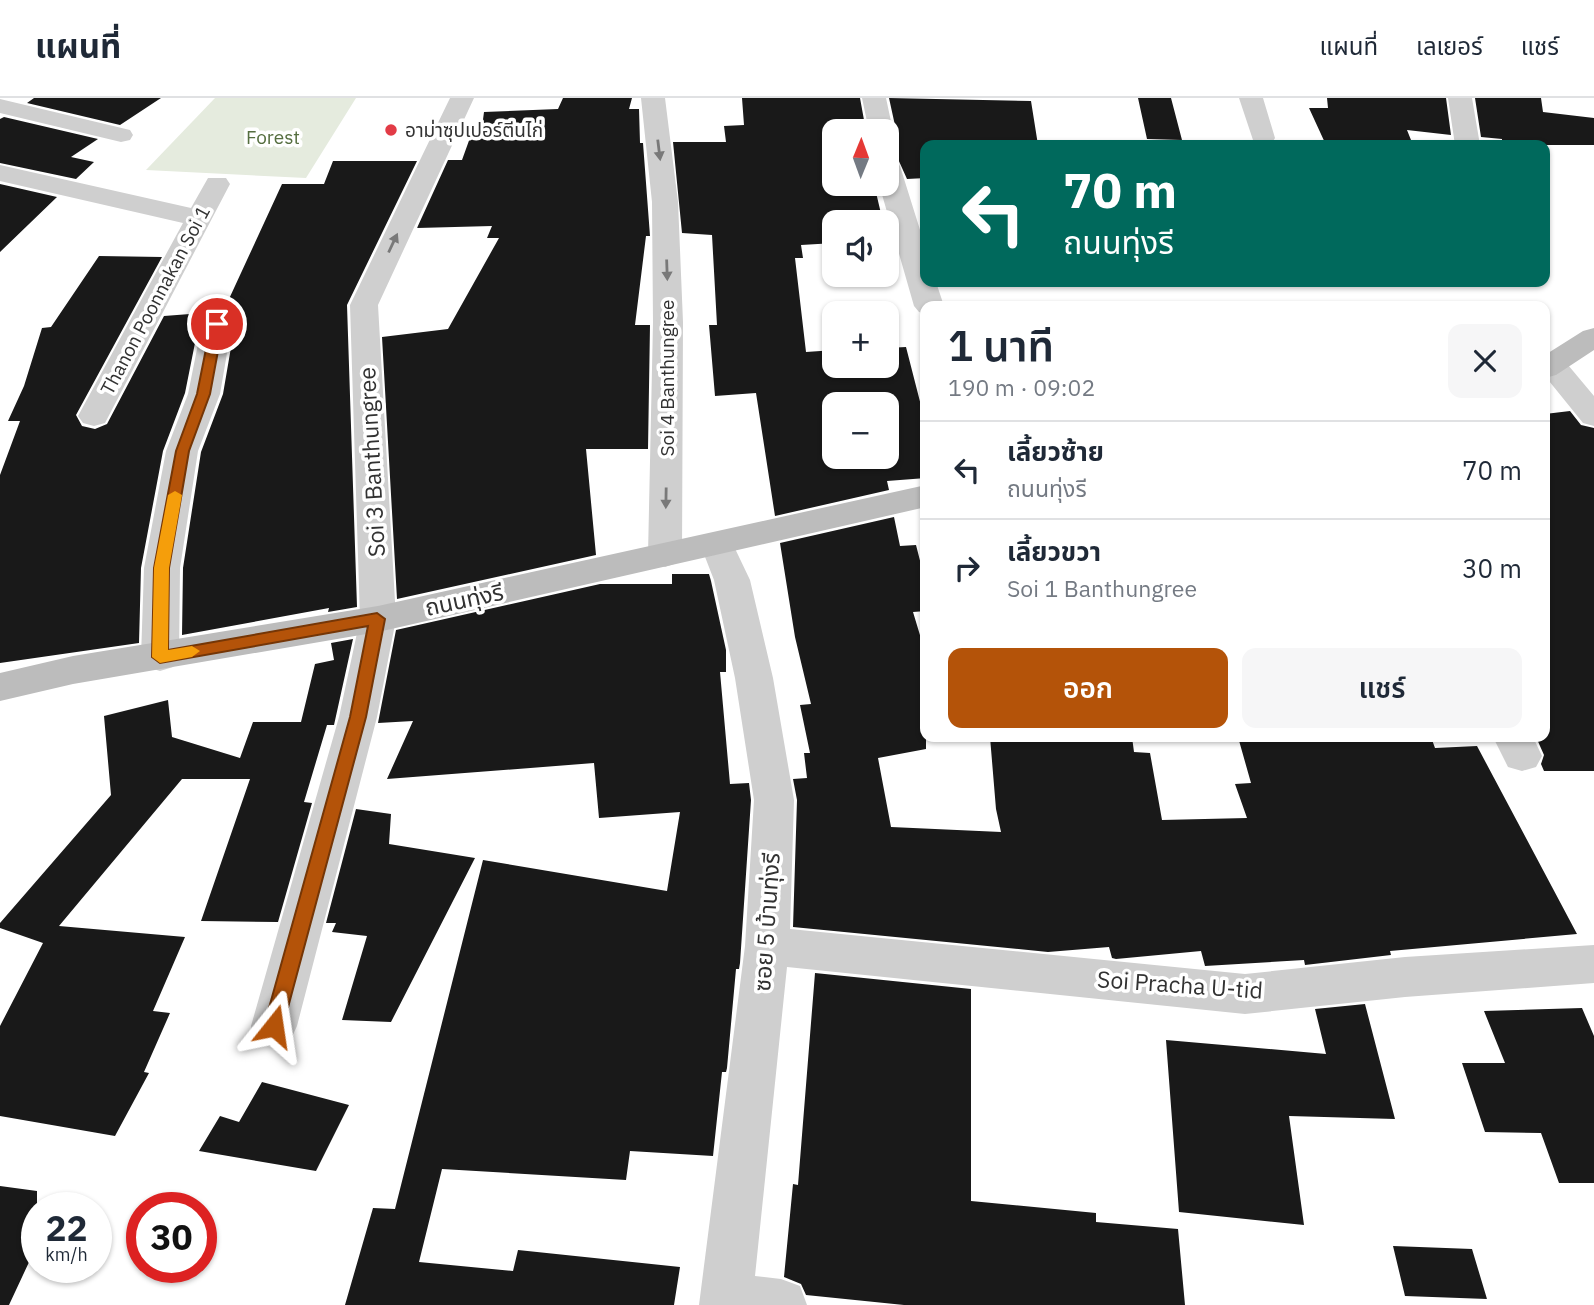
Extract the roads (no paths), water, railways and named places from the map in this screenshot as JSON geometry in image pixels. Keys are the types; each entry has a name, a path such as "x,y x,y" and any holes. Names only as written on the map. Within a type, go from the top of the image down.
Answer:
{"street":[{"name":"Soi 3 Banthungree","path":"274,1026 358,717 377,619 364,305 462,98"},
{"name":"Soi 4 Banthungree","path":"653,98 665,202 668,322 665,555"},
{"path":"874,98 878,119"},
{"path":"1251,98 1263,138"},
{"path":"1460,98 1467,140"},
{"path":"0,106 121,135"},
{"path":"0,173 197,218"},
{"name":"Thanon Poonnakan Soi 1","path":"94,416 217,184"},
{"path":"896,196 920,276"},
{"path":"160,657 162,568 183,451 204,394 217,324"},
{"path":"1550,366 1594,337"},
{"path":"1550,369 1594,416"},
{"name":"ถนนทุ่งรี","path":"0,687 73,670 377,619 920,497"},
{"name":"ซอย 5 บ้านทุ่งรี","path":"717,544 735,592 754,678 774,800 767,946 726,1302"},
{"name":"Soi Pracha U-tid","path":"767,946 1245,994 1405,977 1594,964"},
{"path":"726,1302 781,1305"}],"place":[{"name":"อาม่าซุปเปอร์ตีนไก่","path":"391,130"}],"park label":[{"name":"Forest","path":"273,137"}]}
